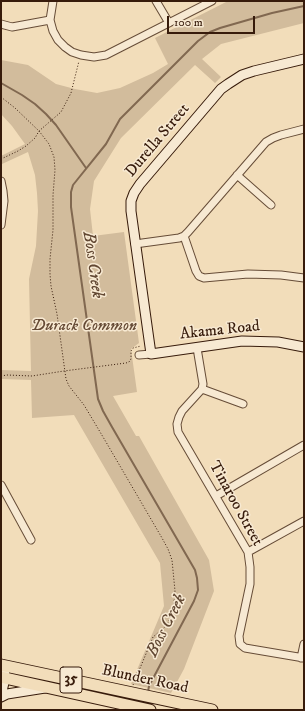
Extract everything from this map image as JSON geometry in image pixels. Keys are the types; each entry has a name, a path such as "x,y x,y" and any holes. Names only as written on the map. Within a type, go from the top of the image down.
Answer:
{"main road":[{"name":"Blunder Road","path":"2,672 136,690 154,698 212,710"},
{"name":"Blunder Road","path":"2,672 49,688 150,710"}],"street":[{"path":"53,1 50,20 53,31 61,43 72,52 94,57 106,55 212,1"},
{"path":"156,1 169,23"},
{"path":"1,24 12,26 50,20"},
{"name":"Durella Street","path":"151,354 131,211 131,201 134,193 221,89 242,75 304,59"},
{"path":"135,244 184,236 266,142 281,134 304,129"},
{"path":"237,175 270,205"},
{"path":"1,180 4,202 1,225"},
{"path":"184,236 196,271 199,276 204,278 248,274 281,275 304,278"},
{"name":"Akama Road","path":"139,356 242,341 278,342 304,347"},
{"path":"197,348 203,384 202,389 243,404"},
{"name":"Tinaroo Street","path":"202,389 182,411 177,424 178,432 248,552 250,584 239,636 240,644 245,648 302,658"},
{"path":"216,496 304,445"},
{"path":"1,486 31,540"},
{"path":"248,552 304,521"},
{"path":"302,658 304,644"},
{"path":"1,693 3,687 2,672"},
{"path":"1,696 49,688"}],"path":[{"path":"1,159 26,146 35,138 39,131 61,112 71,93 81,55"},
{"path":"1,97 39,131 49,144 54,157 53,230 49,266 67,382 84,405 106,442 162,538 172,560 174,602 169,621 165,627 153,637 136,690"},
{"path":"1,376 32,376 64,370 129,362 132,359 131,351 133,348 142,346"}],"green space":[{"name":"Durack Common","path":"228,1 304,1 304,23 221,44 202,59 221,77 215,83 195,65 121,138 94,181 90,209 93,236 124,232 139,343 131,349 137,392 113,396 136,436 139,436 209,560 214,591 184,669 171,693 131,684 164,606 160,563 74,415 32,418 31,380 1,379 1,370 31,371 29,279 36,246 38,211 35,175 28,152 2,164 1,163 1,156 25,144 1,114 1,60 28,65 56,84 75,89 97,93 120,88 153,73 168,64 155,38"}],"waterway":[{"name":"Boss Creek","path":"148,692 149,686 194,601 198,590 197,578 195,570 112,427 98,399 71,207 71,192 73,185 106,144 120,119 198,41 210,32 220,28 272,13 304,6"},
{"path":"1,83 22,95 46,114 56,125 86,168"}]}
